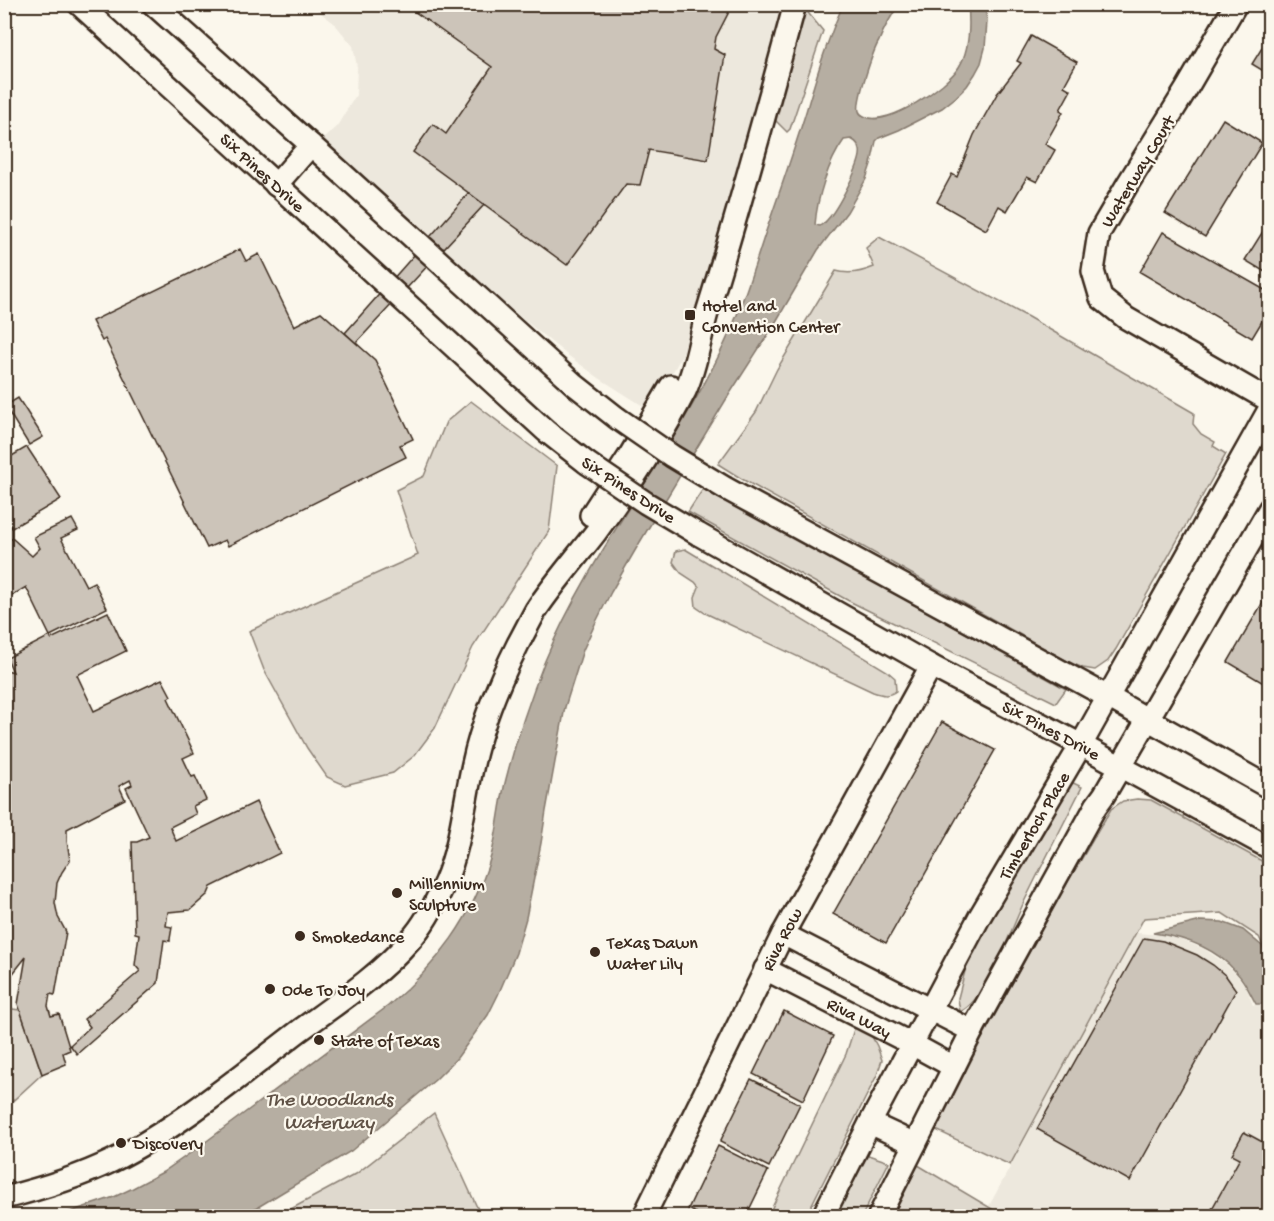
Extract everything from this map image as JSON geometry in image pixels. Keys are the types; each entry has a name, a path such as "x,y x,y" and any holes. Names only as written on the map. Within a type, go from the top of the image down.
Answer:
{"street":[{"name":"Six Pines Drive","path":"79,4 546,431 587,463 646,503 698,534 931,666 1269,848"},
{"path":"153,4 567,378 617,418 672,456 725,488 1108,697 1269,788"},
{"path":"4,1198 100,1166 150,1139 207,1100 339,1001 389,961 425,921 447,878 458,841 483,726 502,677 535,612 637,473 672,414 694,367 706,314 753,159 795,4"},
{"name":"Waterway Court","path":"1236,4 1099,233 1093,271 1101,298 1126,318 1269,401"},
{"path":"276,185 311,145"},
{"name":"Timberloch Place","path":"823,1216 980,916 1108,697 1269,408"},
{"path":"879,1216 972,1031 1091,816 1269,508"},
{"name":"Riva Row","path":"644,1216 783,934 931,666"},
{"path":"783,934 972,1031"},
{"name":"Riva Way","path":"765,969 954,1067"},
{"path":"870,1123 915,1144"}],"shaded area":[{"path":"310,5 788,5 715,265 685,350 651,411 566,354 452,261 320,142 337,126 356,95 357,67 353,46 334,23"},
{"path":"805,9 823,31 790,129 787,132 774,119"},
{"path":"879,237 1028,317 1194,413 1193,424 1201,434 1215,442 1213,446 1226,454 1116,649 1108,661 1095,670 1069,662 718,464 756,412 777,369 836,271 846,273 874,267 866,248"},
{"path":"471,401 557,466 549,531 473,647 435,728 414,756 393,773 345,785 327,777 307,748 264,670 249,631 418,555 396,490 424,476 446,422"},
{"path":"703,489 1066,689 1056,703 849,601 688,512"},
{"path":"685,549 887,671 895,678 896,691 885,695 873,692 696,607 695,597 699,587 681,573 673,562 676,551"},
{"path":"1069,781 1082,787 1024,902 989,979 980,994 960,1012 958,998 965,971 978,939"},
{"path":"1151,800 1269,865 1269,959 1259,937 1222,913 1144,918 1010,1165 936,1130 985,1033 1111,809 1123,801"},
{"path":"1137,933 1172,936 1204,949 1225,963 1237,975 1247,989 1253,1005 1269,1006 1269,1216 1006,1216 989,1206"},
{"path":"4,1008 20,1010 42,1074 5,1108"},
{"path":"855,1026 871,1035 877,1046 882,1060 877,1075 806,1216 768,1216 846,1054"},
{"path":"434,1113 481,1216 278,1216 356,1174"},
{"path":"868,1155 889,1162 862,1216 835,1216"},
{"path":"918,1165 1004,1216 893,1216"}],"water":[{"name":"The Woodlands Waterway","path":"843,5 899,5 883,31 866,76 859,111 866,117 876,119 902,111 930,94 952,75 963,60 967,45 968,5 985,5 987,21 985,48 975,74 956,97 942,108 876,141 866,179 847,212 818,250 611,592 583,650 565,707 526,918 516,953 488,1015 457,1058 435,1080 351,1151 258,1207 238,1216 58,1216 133,1188 163,1172 196,1149 388,1006 422,974 451,939 474,900 483,879 491,856 504,789 518,735 544,663 563,621 584,581 680,426 735,320","holes":["851,139 858,144 860,150 853,175 831,215 820,226 815,225 818,203 828,169 844,140"]},
{"path":"1201,921 1222,922 1243,930 1262,946 1269,961 1269,1004 1256,1004 1239,976 1219,956 1176,937 1153,933"}],"building":[{"path":"404,4 733,4 716,37 714,49 725,55 708,160 649,150 640,185 626,184 567,265 413,152 433,124 446,134 492,67"},
{"path":"1270,35 1270,75 1252,64"},
{"path":"1031,36 1077,62 1064,86 1071,90 1060,110 1063,112 1045,144 1055,150 1037,182 1027,177 1007,211 999,206 986,230 937,202 952,174 957,177 974,135 997,94 1021,63 1017,61"},
{"path":"1223,119 1262,143 1205,237 1165,213"},
{"path":"469,193 484,205 356,343 345,333"},
{"path":"1270,220 1270,275 1245,260"},
{"path":"1163,232 1270,293 1270,308 1252,338 1140,272"},
{"path":"240,249 246,261 259,254 294,326 321,312 375,360 413,439 400,445 406,457 228,546 225,540 207,548 105,339 102,341 92,321"},
{"path":"18,398 43,437 29,445 5,406"},
{"path":"27,447 61,499 12,528 4,515 4,459"},
{"path":"72,519 78,530 61,538 86,586 94,582 107,608 50,636 26,587 13,595 4,589 4,539 13,539 32,556 40,548 34,537"},
{"path":"1270,590 1270,676 1265,684 1228,662"},
{"path":"108,612 126,651 77,675 94,711 162,679 171,696 168,698 194,753 183,758 192,777 195,776 206,800 193,806 196,814 170,827 176,841 256,802 280,853 211,887 208,894 190,910 168,912 166,926 172,927 170,941 164,940 158,983 77,1054 70,1045 90,1027 84,1019 140,971 135,965 139,934 135,933 132,842 149,837 126,788 132,785 130,780 119,786 125,799 67,829 70,860 57,883 55,903 58,917 66,932 55,995 50,994 48,1006 51,1016 59,1014 70,1050 63,1053 66,1064 42,1074 18,1004 26,957 7,981 4,977 4,669 13,672 7,658 50,636 51,639"},
{"path":"942,722 995,750 886,943 833,914"},
{"path":"1144,938 1163,941 1197,955 1226,976 1236,990 1130,1181 1037,1129"},
{"path":"784,1011 833,1036 803,1100 753,1074"},
{"path":"751,1079 800,1104 769,1167 720,1142"},
{"path":"1244,1132 1270,1146 1270,1216 1208,1216 1240,1158 1232,1154"},
{"path":"718,1146 768,1171 746,1216 702,1216 688,1209"}],"place":[{"name":"Hotel and Convention Center","path":"690,315"},
{"name":"Millennium Sculpture","path":"397,893"},
{"name":"Smokedance","path":"300,936"},
{"name":"Texas Dawn Water Lily","path":"595,952"},
{"name":"Ode To Joy","path":"270,989"},
{"name":"State of Texas","path":"319,1040"},
{"name":"Discovery","path":"121,1143"}]}
